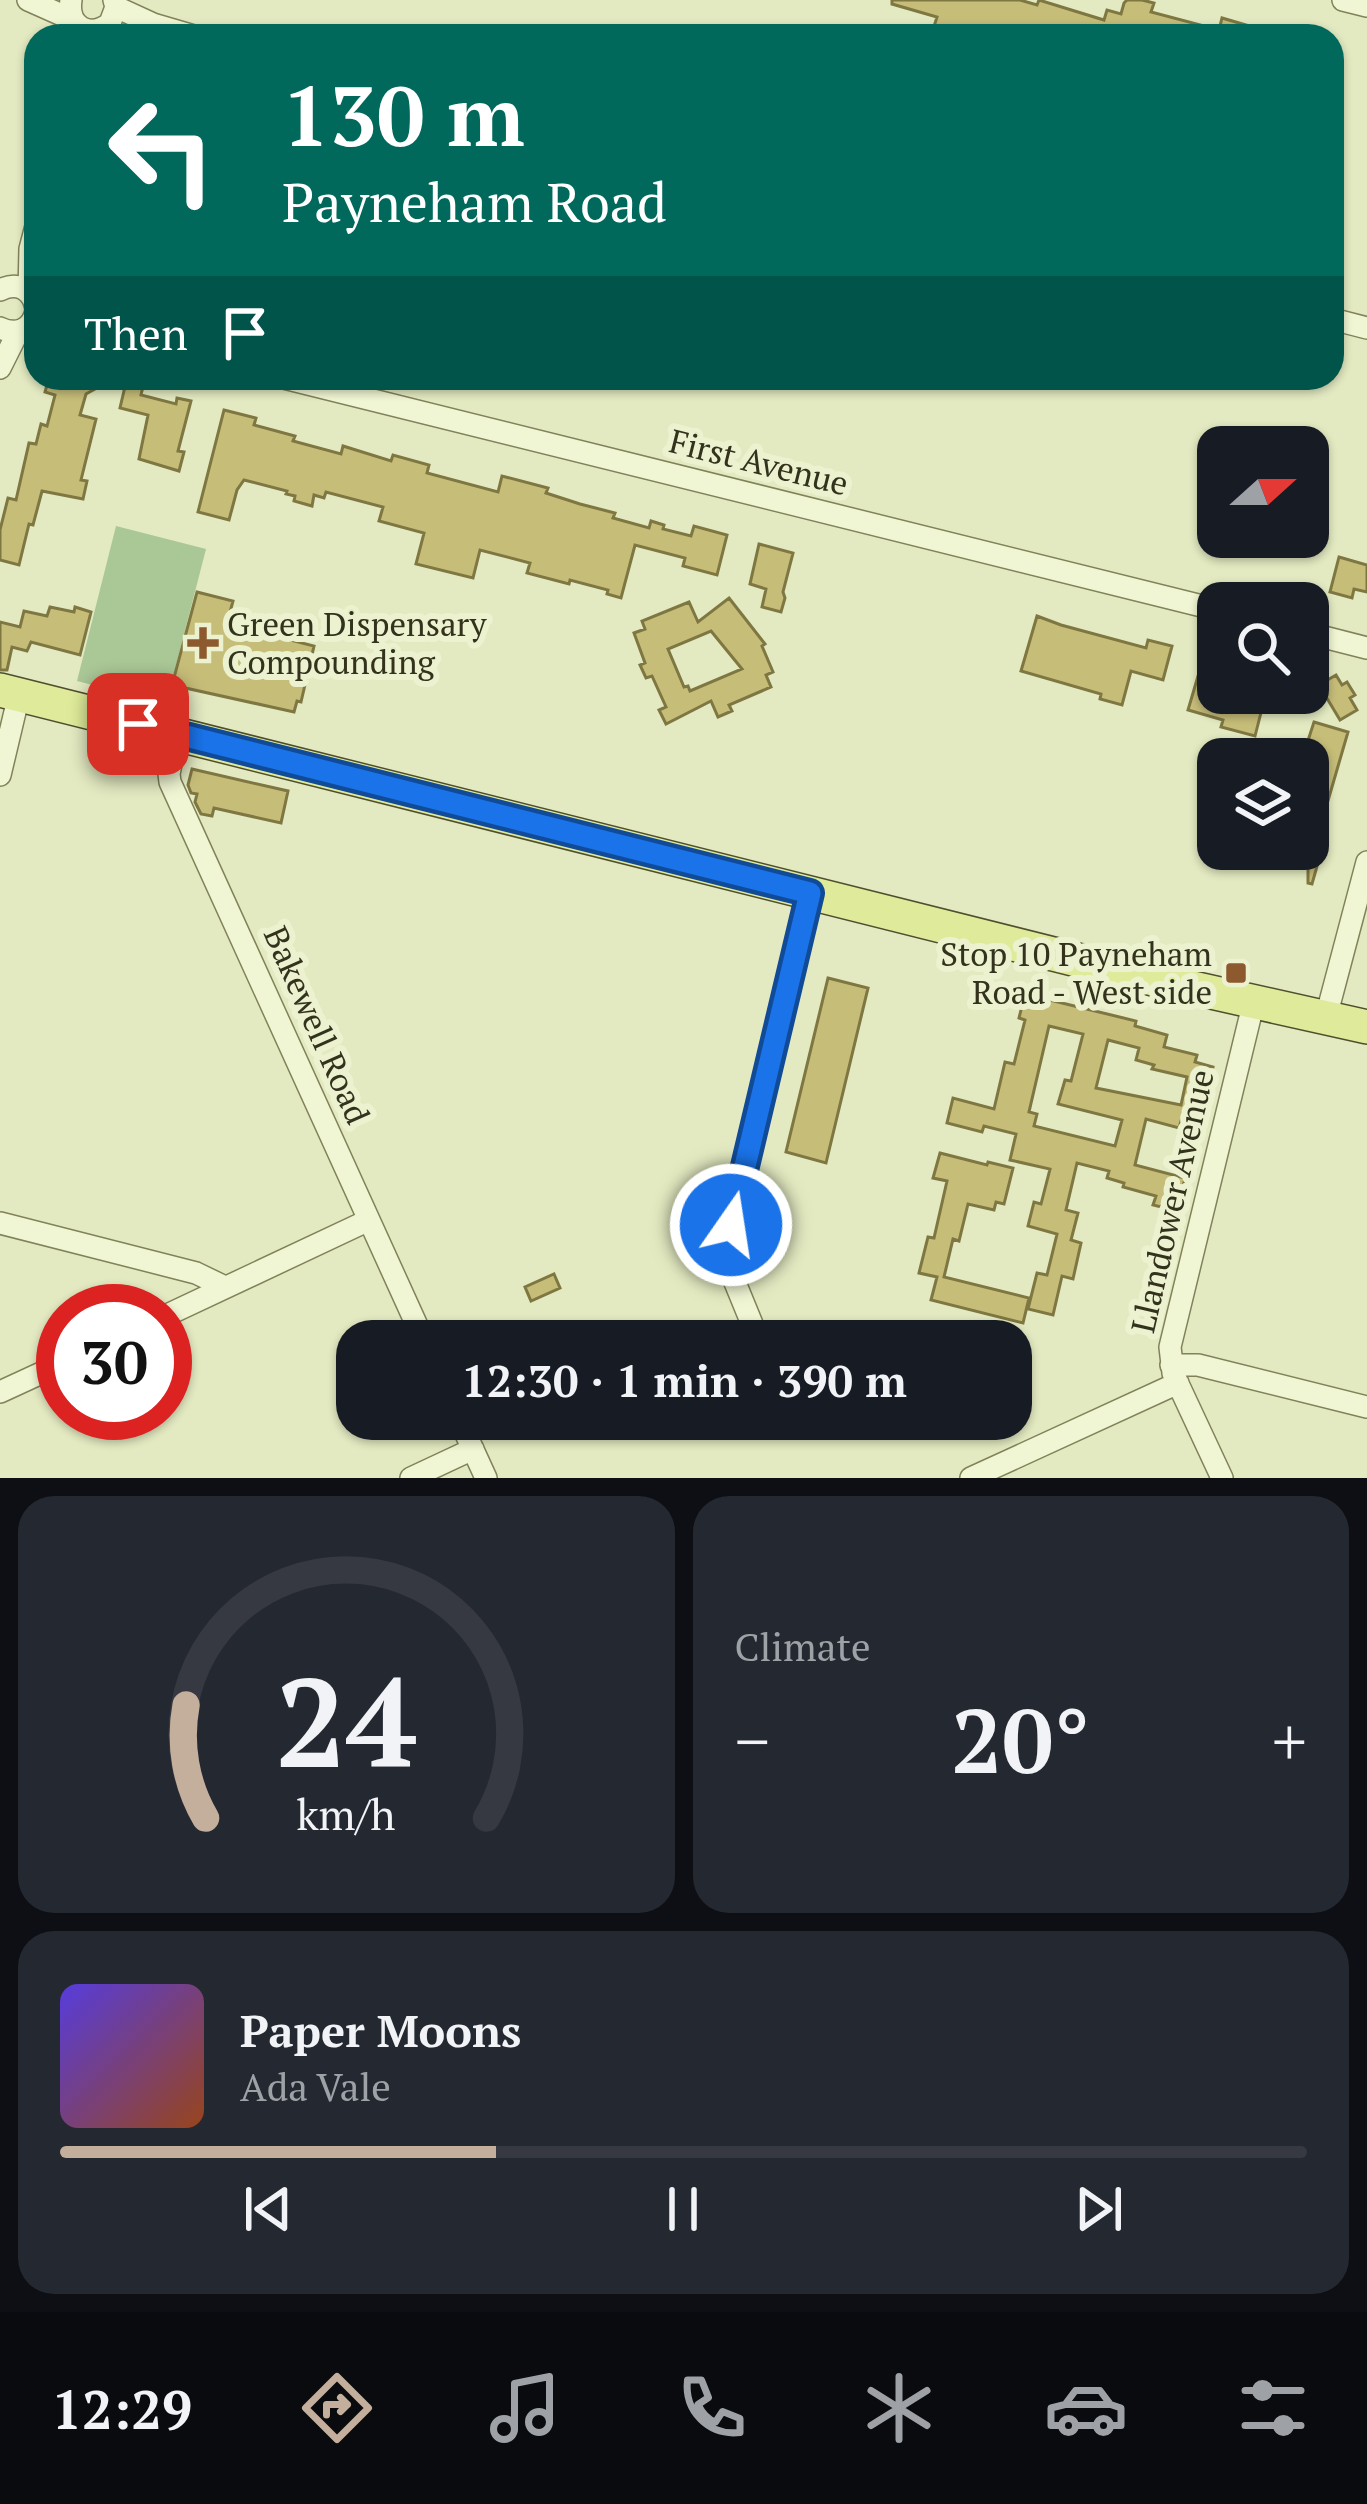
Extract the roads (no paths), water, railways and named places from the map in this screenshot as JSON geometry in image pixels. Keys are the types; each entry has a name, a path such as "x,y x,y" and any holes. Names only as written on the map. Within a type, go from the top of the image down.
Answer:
{"main road":[{"path":"10,692 1153,979 1367,1028"}],"street":[{"path":"28,0 73,20"},
{"path":"1343,0 1367,6"},
{"path":"108,19 153,24"},
{"path":"0,368 24,309"},
{"name":"First Avenue","path":"332,390 1197,605"},
{"path":"1329,638 1366,647"},
{"path":"0,776 10,692"},
{"name":"Bakewell Road","path":"177,734 170,782 414,1320"},
{"path":"1326,1017 1367,862"},
{"path":"751,1320 724,1258 725,1250 810,893"},
{"name":"Llandower Avenue","path":"1175,1374 1170,1347 1254,1001"},
{"path":"192,1303 369,1220"},
{"path":"4,1226 196,1273 225,1287"},
{"path":"971,1478 1198,1365 1367,1407"},
{"path":"1175,1374 1222,1478"},
{"path":"0,1393 36,1376"},
{"path":"469,1440 486,1478"},
{"path":"411,1478 473,1449"}],"place":[{"name":"Green Dispensary Compounding","path":"203,643"},
{"name":"Stop 10 Payneham Road - West side","path":"1236,973"}]}
